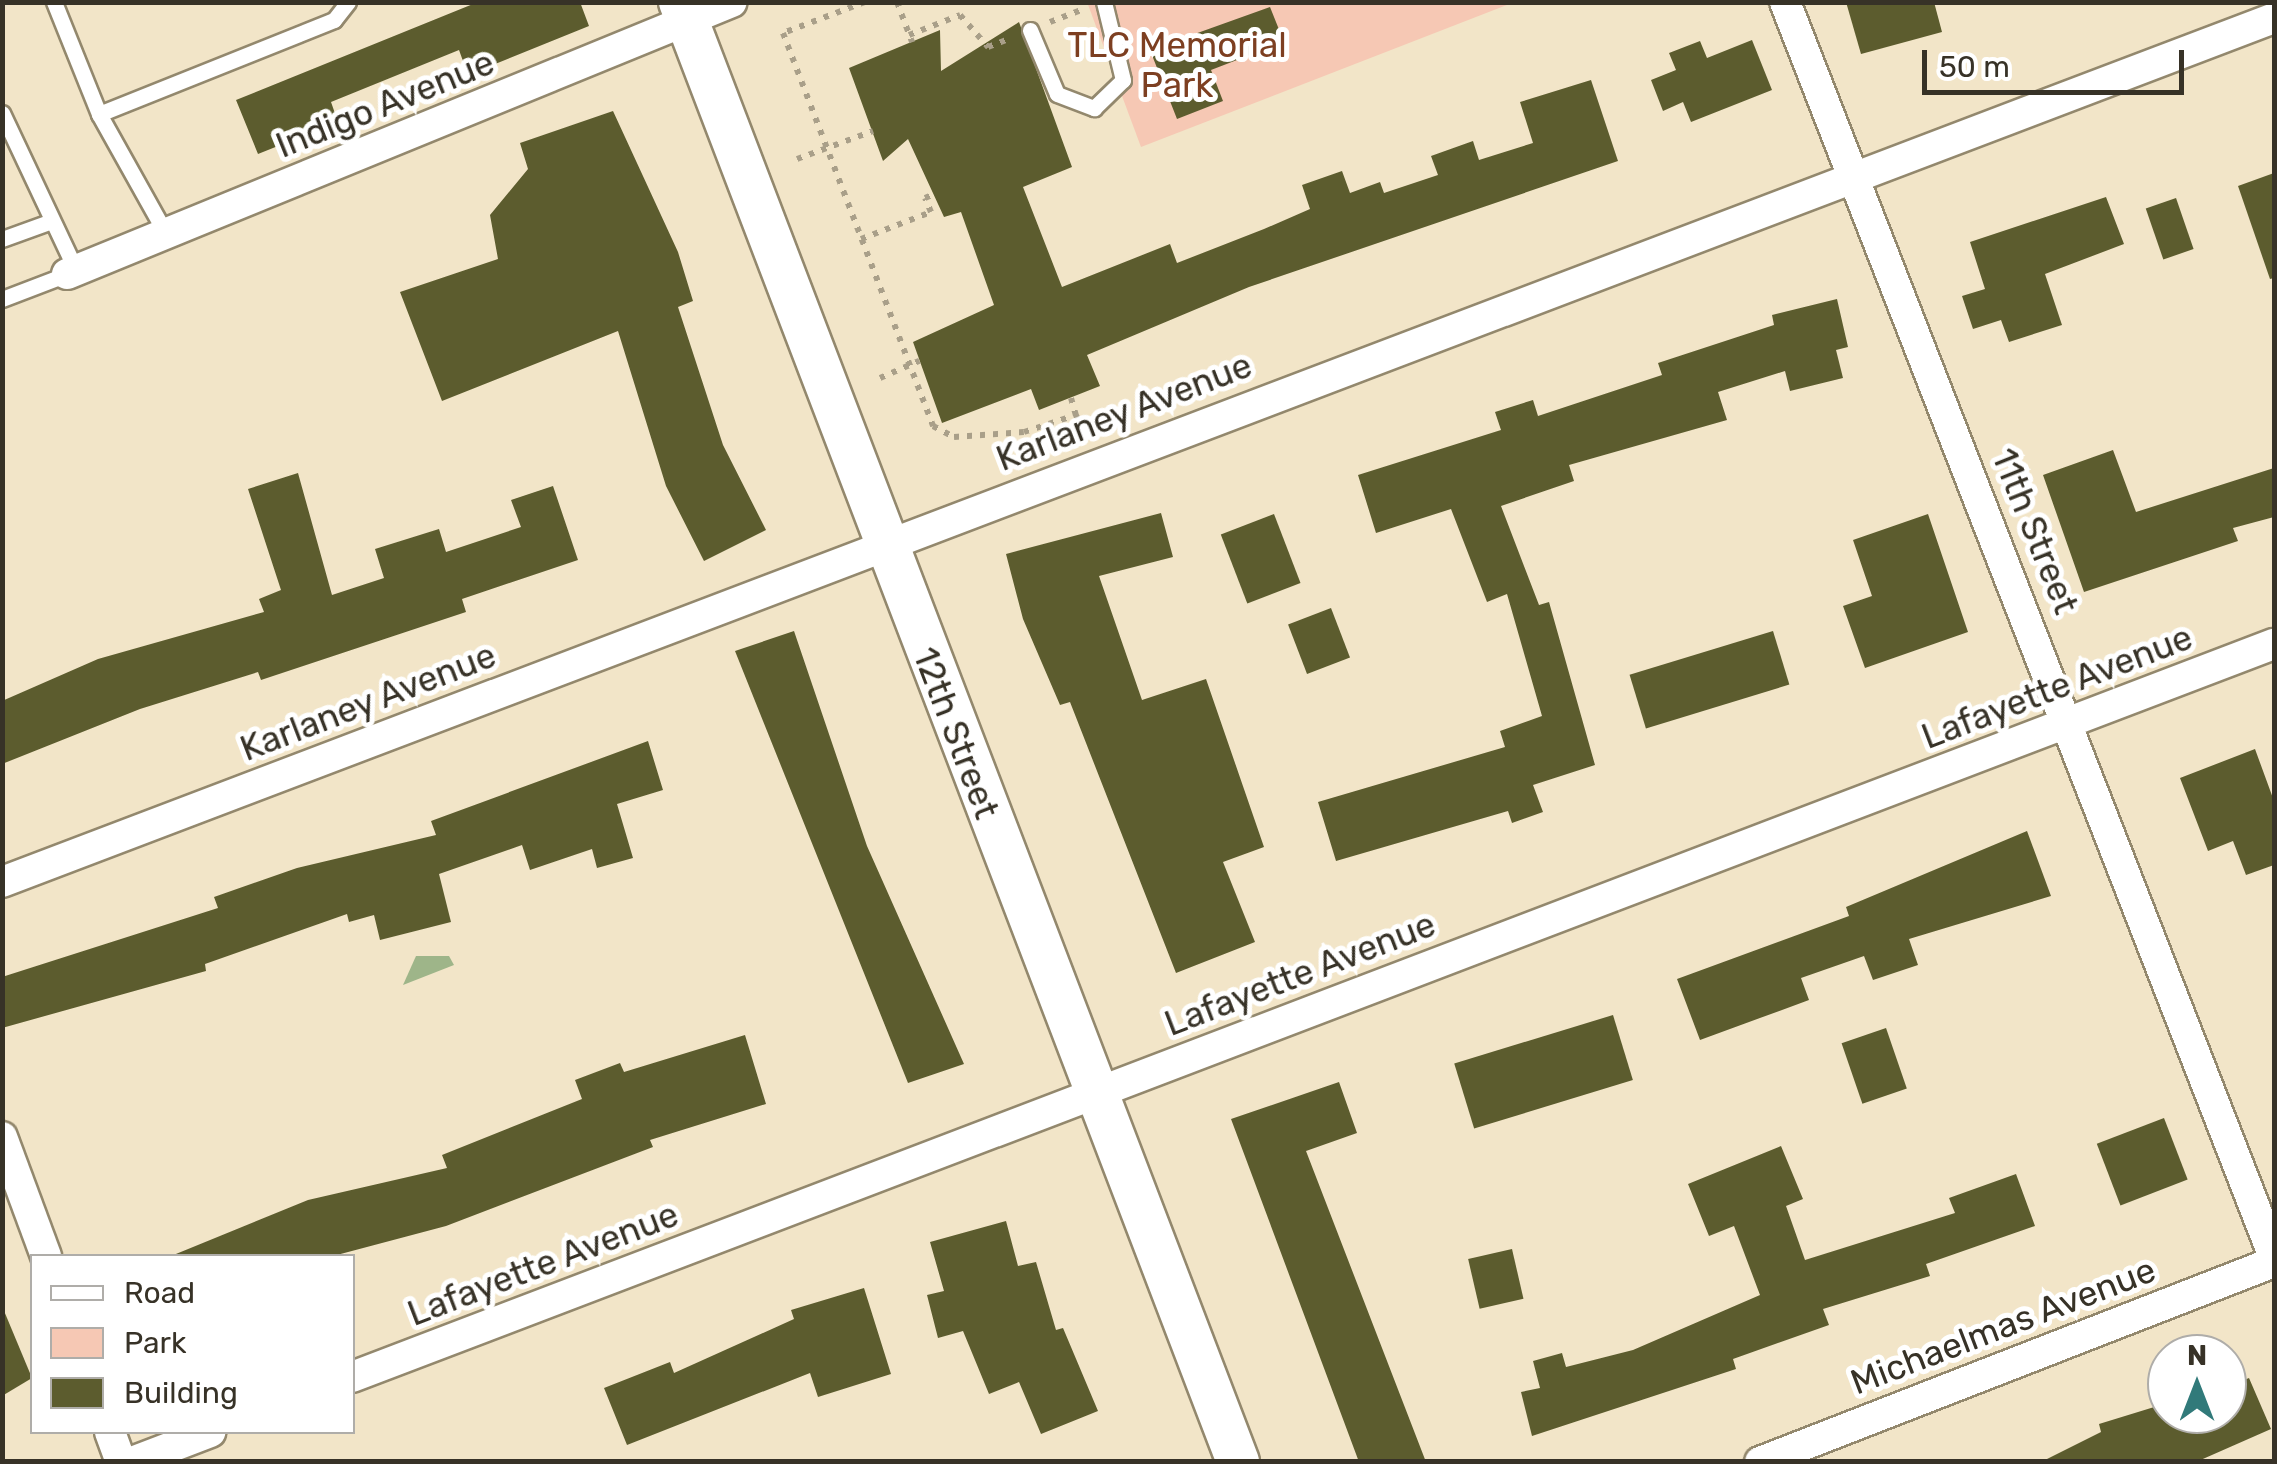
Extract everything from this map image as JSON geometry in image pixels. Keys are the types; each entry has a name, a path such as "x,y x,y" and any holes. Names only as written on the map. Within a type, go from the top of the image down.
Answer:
{"main road":[{"name":"12th Street","path":"684,12 882,546 1238,1462"}],"street":[{"name":"Indigo Avenue","path":"72,272 684,12 732,2"},
{"name":"11th Street","path":"1786,2 1849,172 2072,722 2274,1260"},
{"name":"Karlaney Avenue","path":"2,882 1849,172 2274,18"},
{"name":"Lafayette Avenue","path":"355,1376 2274,644"},
{"path":"2,1138 45,1254"},
{"name":"Michaelmas Avenue","path":"1760,1462 2274,1260"},
{"path":"111,1434 122,1462"},
{"path":"132,1462 205,1434"}],"lane":[{"path":"54,2 99,114 166,234"},
{"path":"99,114 334,20 348,2"},
{"path":"1030,30 1057,94 1094,108 1124,80 1102,2"},
{"path":"2,113 72,272 2,300"},
{"path":"2,239 49,222"}],"path":[{"path":"865,2 783,34 909,366 944,437 1024,432 1076,414"},
{"path":"896,2 910,38 960,15 988,47 1102,2"},
{"path":"797,159 873,131"},
{"path":"861,239 931,212 925,198 934,194"},
{"path":"880,378 920,361"},
{"path":"1071,398 1095,464"}],"green space":[{"name":"TLC Memorial Park","path":"1087,2 1512,3 1141,147"}],"shaded area":[{"path":"416,956 449,956 454,965 403,985"}],"building":[{"path":"478,2 580,2 589,26 468,75 459,50 331,102 338,122 258,154 236,100"},
{"path":"1846,2 1934,2 1942,32 1861,54"},
{"path":"1270,7 1284,42 1211,70 1223,101 1177,119 1150,50"},
{"path":"1019,22 1072,167 1023,187 1062,287 1170,244 1177,263 1264,229 1310,209 1302,185 1342,171 1350,193 1380,182 1384,193 1438,175 1431,156 1473,141 1479,160 1533,143 1520,102 1591,80 1618,161 1249,287 1087,355 1100,386 1039,410 1031,389 942,423 913,342 994,305 961,212 944,217 908,139 883,161 849,68 940,30 941,71"},
{"path":"1752,40 1772,90 1691,122 1683,102 1663,111 1651,80 1676,70 1669,53 1700,41 1707,58"},
{"path":"613,111 678,252 693,301 678,307 723,445 766,530 704,561 666,486 618,331 442,401 400,292 498,259 490,215 528,169 520,143"},
{"path":"2274,173 2274,278 2270,279 2238,186"},
{"path":"2106,197 2124,244 2045,274 2062,325 2009,342 2001,320 1973,329 1962,296 1985,289 1970,242"},
{"path":"2176,198 2194,249 2163,259 2146,208"},
{"path":"1837,299 1848,347 1836,350 1843,378 1790,391 1785,371 1718,392 1727,420 1569,465 1574,481 1501,506 1539,605 1549,602 1595,765 1533,785 1543,812 1512,823 1508,811 1336,861 1318,802 1505,747 1500,731 1542,716 1507,594 1487,602 1451,509 1376,533 1358,475 1501,430 1495,412 1533,400 1538,416 1662,375 1658,363 1774,325 1772,315"},
{"path":"2113,450 2136,512 2274,468 2274,517 2233,528 2238,541 2084,592 2043,475"},
{"path":"298,473 332,595 384,578 375,549 439,529 446,552 521,527 511,500 553,486 578,560 462,599 466,612 261,680 258,672 140,709 2,764 2,701 98,659 264,612 259,599 281,590 248,489"},
{"path":"1161,513 1173,557 1099,576 1142,700 1206,679 1264,847 1223,862 1255,942 1176,973 1070,702 1060,705 1023,619 1006,554"},
{"path":"1274,514 1301,583 1247,604 1221,534"},
{"path":"1928,514 1968,632 1865,668 1843,606 1872,596 1853,540"},
{"path":"1331,608 1350,657 1307,674 1288,624"},
{"path":"794,631 867,846 964,1064 908,1083 735,651"},
{"path":"1773,631 1789,685 1646,728 1630,675"},
{"path":"648,741 663,790 617,804 633,858 597,868 592,849 530,870 522,845 439,874 451,922 380,940 374,915 349,922 347,914 205,964 206,971 2,1028 2,977 218,908 214,897 297,868 436,835 431,821"},
{"path":"2255,749 2274,801 2274,865 2246,875 2233,841 2208,851 2180,778"},
{"path":"2027,831 2051,896 1909,939 1918,965 1873,980 1864,956 1801,978 1809,1000 1700,1040 1677,979 1849,916 1846,907"},
{"path":"1613,1015 1633,1080 1474,1129 1454,1064"},
{"path":"1886,1028 1907,1089 1862,1104 1842,1043"},
{"path":"745,1035 766,1104 650,1140 653,1147 446,1226 341,1254 176,1254 308,1200 447,1168 442,1155 582,1099 575,1080 620,1063 624,1072"},
{"path":"1339,1082 1357,1133 1306,1151 1426,1462 1359,1462 1231,1119"},
{"path":"2164,1118 2188,1180 2120,1205 2097,1144"},
{"path":"1781,1146 1803,1199 1786,1206 1805,1260 1955,1213 1949,1198 2016,1174 2035,1226 1926,1264 1930,1276 1823,1309 1829,1325 1733,1359 1736,1369 1532,1436 1521,1392 1540,1388 1533,1361 1562,1353 1566,1367 1633,1350 1760,1295 1734,1226 1709,1236 1688,1184"},
{"path":"1006,1221 1018,1266 1036,1262 1056,1330 1063,1328 1098,1411 1041,1434 1019,1382 989,1394 963,1331 938,1338 927,1295 944,1291 930,1242"},
{"path":"1512,1249 1523,1299 1480,1309 1468,1259"},
{"path":"864,1288 891,1374 818,1397 810,1373 627,1445 604,1388 670,1362 674,1373 794,1319 791,1310"},
{"path":"2,1306 30,1379 2,1396"},
{"path":"2247,1379 2271,1429 2196,1462 2041,1462 2101,1432 2099,1424 2147,1409 2147,1434 2247,1434"}]}
